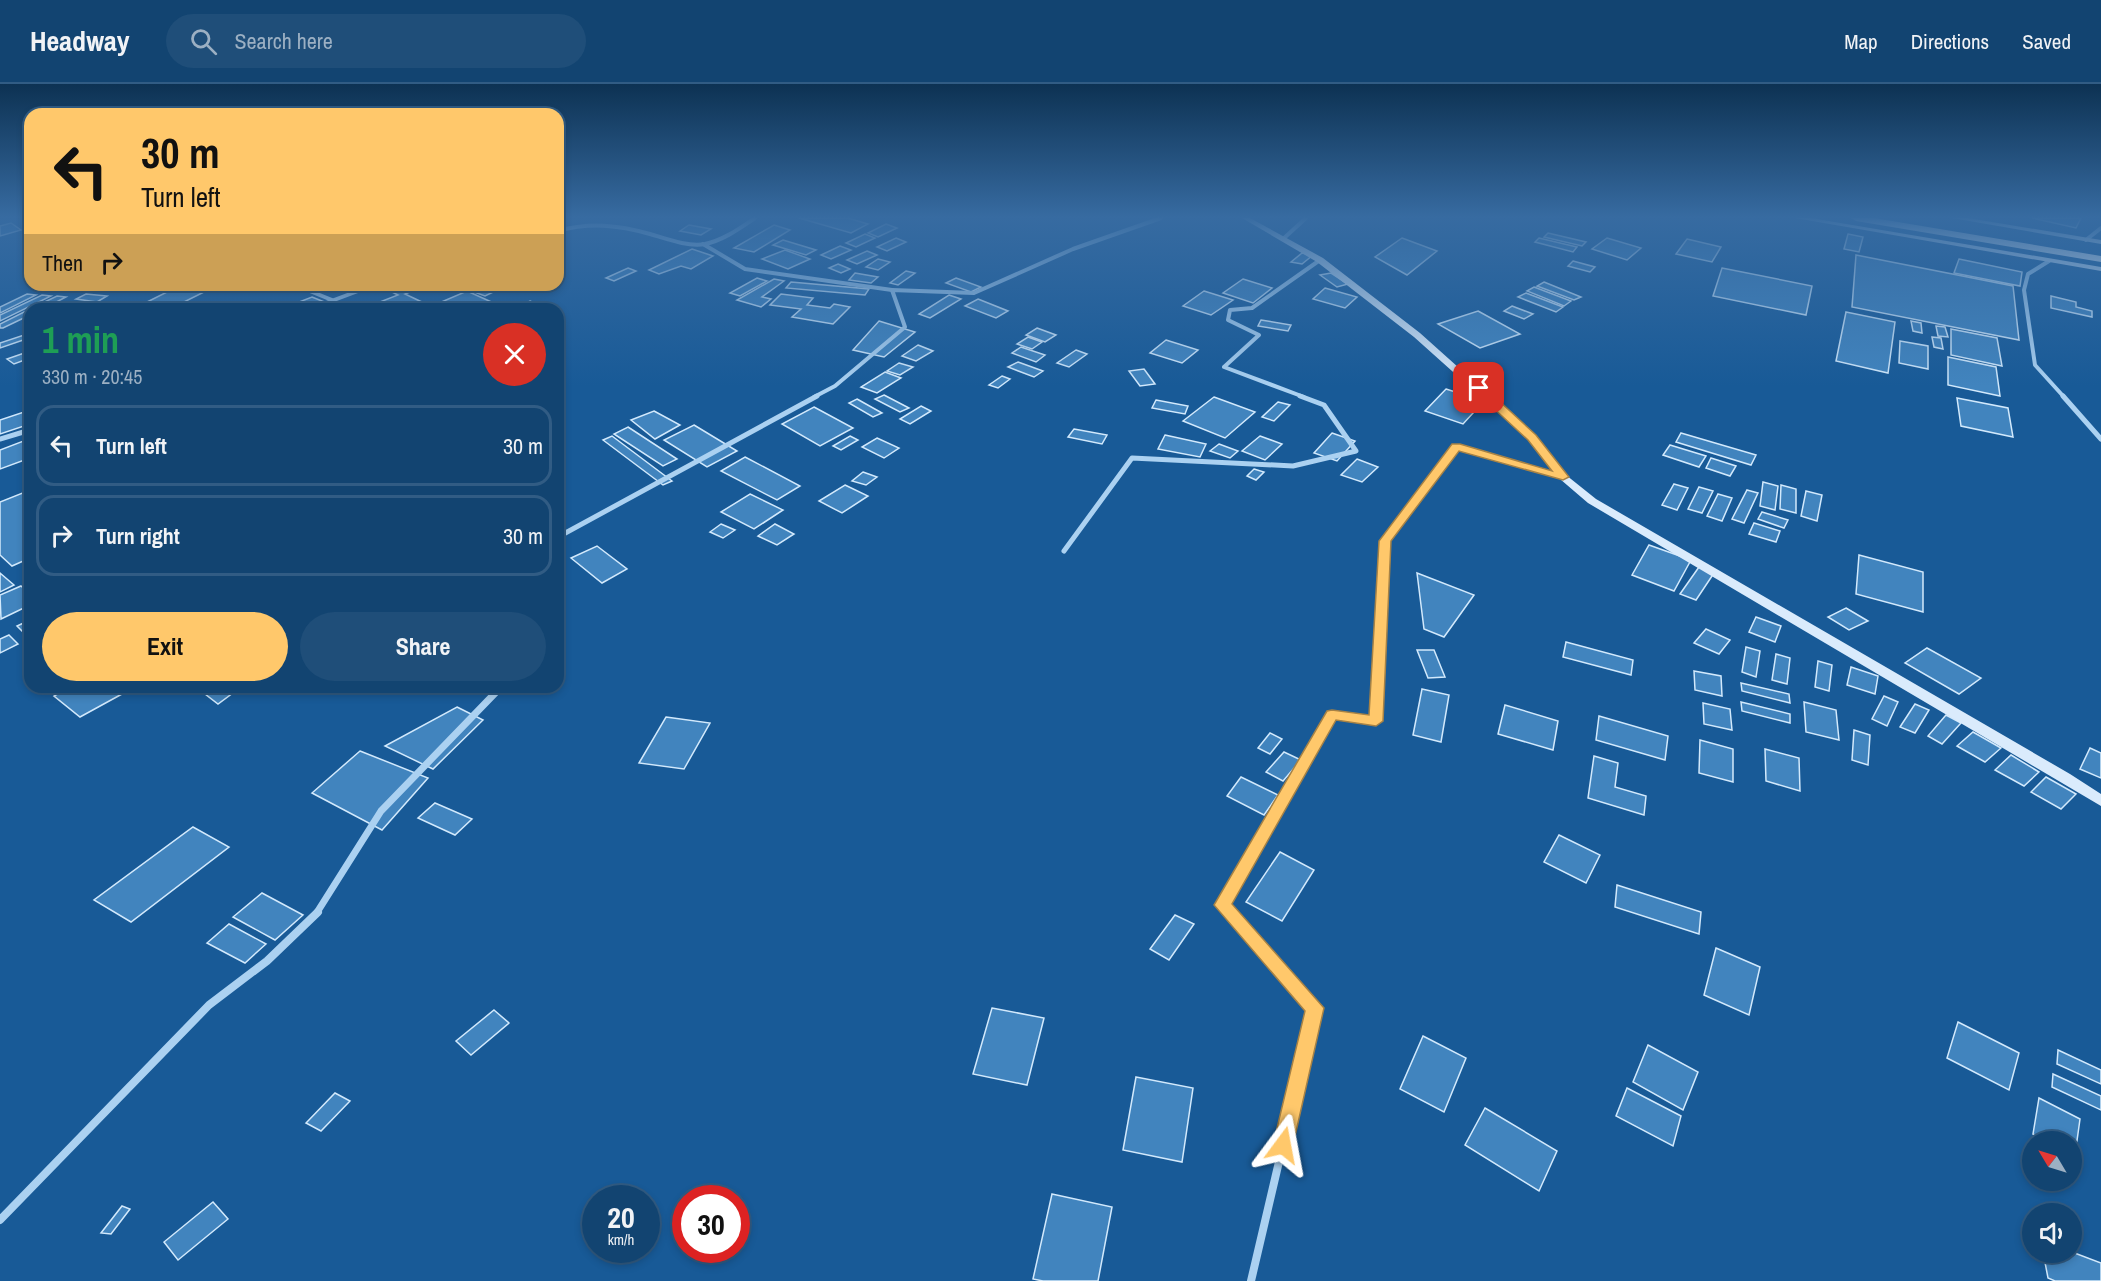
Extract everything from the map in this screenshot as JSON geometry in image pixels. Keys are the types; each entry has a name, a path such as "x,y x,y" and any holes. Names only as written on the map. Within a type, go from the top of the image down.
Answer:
{"main road":[{"path":"1338,274 1417,335 1479,388 1532,438 1563,477 1592,501 2065,777 2101,801"}],"street":[{"path":"779,274 892,290 974,293 1017,274"},
{"path":"1064,551 1132,458 1293,466 1356,451 1324,405 1224,367 1259,335 1228,320 1230,310 1252,308 1300,274"},
{"path":"2028,274 2024,290 2035,366 2101,439"},
{"path":"564,534 836,386 905,327 892,290"},
{"path":"309,291 332,301"},
{"path":"326,303 359,291"},
{"path":"0,440 24,432"},
{"path":"1251,1281 1315,1008 1222,905 1332,715 1376,721 1385,541 1456,447 1563,477"},
{"path":"0,1220 209,1005 267,961 321,909 381,811 495,693"}],"building":[{"path":"615,274 630,274 614,281 606,278"},
{"path":"854,274 878,277 871,283 849,280"},
{"path":"902,274 914,274 898,285 890,283"},
{"path":"1332,274 1348,284 1337,287 1320,275"},
{"path":"1720,274 1751,274 1812,286 1806,315 1713,296"},
{"path":"1855,274 1952,274 2013,286 2019,340 1852,307"},
{"path":"1958,274 2022,274 2020,286"},
{"path":"757,278 767,281 740,296 730,293"},
{"path":"956,278 981,287 971,292 946,283"},
{"path":"774,279 784,281 762,297 771,299 761,307 737,300"},
{"path":"1243,279 1272,288 1253,303 1223,293"},
{"path":"791,282 869,289 865,295 786,288"},
{"path":"1544,282 1581,297 1574,300 1537,286"},
{"path":"1534,287 1571,301 1564,306 1527,291"},
{"path":"1325,288 1357,297 1345,308 1313,299"},
{"path":"169,291 206,291 182,303 145,303"},
{"path":"390,291 412,291 405,294 424,303 377,303 398,295"},
{"path":"467,291 494,303 439,303"},
{"path":"476,291 495,291 485,296 474,292"},
{"path":"1204,291 1233,300 1211,315 1183,306"},
{"path":"1526,293 1563,307 1556,312 1518,297"},
{"path":"27,294 36,295 0,313 0,307"},
{"path":"86,294 107,296 97,302 76,299"},
{"path":"781,294 813,298 807,305 830,308 834,304 850,307 833,324 792,317 801,309 770,305"},
{"path":"42,295 51,296 37,303 25,303"},
{"path":"949,295 961,299 930,318 919,314"},
{"path":"57,296 66,297 54,303 42,303"},
{"path":"2051,296 2076,302 2076,307 2092,311 2092,317 2051,308"},
{"path":"312,297 322,301 317,303 296,303"},
{"path":"978,299 1008,311 996,318 965,306"},
{"path":"24,304 24,309 0,321 0,315"},
{"path":"1512,306 1533,314 1524,319 1504,311"},
{"path":"1478,311 1520,334 1480,348 1438,324"},
{"path":"24,312 24,318 3,328 0,328 0,324"},
{"path":"1846,312 1895,322 1888,373 1836,361"},
{"path":"1261,320 1291,325 1288,331 1258,326"},
{"path":"879,321 915,332 884,357 853,350"},
{"path":"1911,321 1921,323 1922,333 1913,331"},
{"path":"1936,326 1945,327 1948,337 1938,336"},
{"path":"1037,328 1056,335 1045,342 1026,335"},
{"path":"1951,329 1997,338 2002,366 1951,355"},
{"path":"24,335 24,340 0,348 0,343"},
{"path":"1028,337 1042,342 1032,349 1017,344"},
{"path":"1932,337 1941,338 1943,349 1934,347"},
{"path":"1166,340 1198,350 1182,363 1150,353"},
{"path":"1900,341 1928,346 1928,369 1899,363"},
{"path":"918,345 933,351 916,361 902,356"},
{"path":"1021,347 1045,355 1036,362 1012,353"},
{"path":"1076,350 1087,354 1069,367 1057,363"},
{"path":"24,353 24,360 14,364 7,359"},
{"path":"1948,357 1996,367 2000,396 1948,385"},
{"path":"1018,362 1043,371 1034,377 1008,367"},
{"path":"899,363 913,367 900,375 887,371"},
{"path":"1144,369 1155,384 1140,386 1129,371"},
{"path":"885,372 901,378 877,393 861,387"},
{"path":"1002,376 1010,379 998,388 989,385"},
{"path":"1446,389 1484,401 1463,424 1425,411"},
{"path":"884,395 909,408 900,412 875,399"},
{"path":"1214,397 1255,412 1225,438 1183,421"},
{"path":"1957,398 2008,408 2013,437 1961,426"},
{"path":"857,399 882,413 873,417 849,403"},
{"path":"1156,400 1188,406 1185,414 1152,408"},
{"path":"1278,402 1290,405 1274,421 1262,417"},
{"path":"921,406 931,411 910,424 900,419"},
{"path":"814,407 853,428 820,446 782,424"},
{"path":"654,411 680,425 655,439 631,420"},
{"path":"24,412 24,426 0,434 0,420"},
{"path":"694,425 737,451 707,467 664,440"},
{"path":"628,427 677,459 663,466 614,434"},
{"path":"1074,429 1107,435 1102,444 1068,437"},
{"path":"1332,433 1355,441 1337,461 1314,453"},
{"path":"1681,433 1756,455 1751,465 1676,442"},
{"path":"1165,435 1206,444 1200,457 1158,449"},
{"path":"612,436 672,481 663,485 603,440"},
{"path":"850,436 858,440 841,450 833,446"},
{"path":"1260,436 1282,444 1265,460 1242,451"},
{"path":"877,438 899,448 884,458 862,447"},
{"path":"24,441 24,460 0,469 0,450"},
{"path":"1219,444 1238,451 1230,458 1210,451"},
{"path":"1670,445 1706,456 1699,467 1663,455"},
{"path":"745,457 800,486 777,500 721,471"},
{"path":"1711,458 1736,466 1730,476 1706,468"},
{"path":"1357,459 1378,467 1362,482 1341,475"},
{"path":"1254,469 1264,472 1256,480 1247,476"},
{"path":"863,472 877,477 866,485 852,481"},
{"path":"1763,482 1778,486 1775,510 1760,506"},
{"path":"1674,484 1688,488 1677,510 1662,505"},
{"path":"845,485 868,496 842,513 819,501"},
{"path":"1781,485 1796,489 1796,513 1780,509"},
{"path":"1699,487 1713,491 1702,513 1688,509"},
{"path":"1747,490 1758,493 1744,523 1732,519"},
{"path":"1806,491 1822,495 1817,521 1801,516"},
{"path":"24,492 24,561 12,566 0,555 0,502"},
{"path":"750,494 783,510 754,529 721,512"},
{"path":"1718,494 1732,498 1722,521 1707,516"},
{"path":"1762,512 1788,520 1784,528 1758,519"},
{"path":"1754,523 1780,531 1776,542 1749,534"},
{"path":"721,524 735,530 723,538 710,532"},
{"path":"775,524 794,534 777,545 758,536"},
{"path":"1649,545 1691,560 1674,591 1632,575"},
{"path":"597,546 627,569 602,583 571,558"},
{"path":"1859,555 1923,572 1923,612 1856,594"},
{"path":"1699,567 1714,573 1696,600 1680,594"},
{"path":"0,573 14,585 0,592"},
{"path":"1417,573 1474,595 1444,637 1424,629"},
{"path":"21,586 24,589 24,608 1,619 0,595"},
{"path":"1846,608 1868,621 1849,630 1828,617"},
{"path":"1756,617 1781,626 1775,642 1749,632"},
{"path":"24,623 24,633 17,626"},
{"path":"1706,629 1730,640 1719,654 1694,643"},
{"path":"9,635 18,644 0,653 0,639"},
{"path":"1566,642 1633,660 1631,675 1563,657"},
{"path":"1746,647 1760,651 1756,677 1742,672"},
{"path":"1927,648 1981,678 1959,694 1905,663"},
{"path":"1417,650 1434,650 1445,677 1428,678"},
{"path":"1776,654 1790,658 1787,684 1772,680"},
{"path":"1818,661 1832,665 1829,691 1815,687"},
{"path":"1851,667 1878,676 1875,694 1847,685"},
{"path":"1694,671 1721,676 1722,696 1695,690"},
{"path":"1741,683 1789,694 1790,703 1742,691"},
{"path":"1422,689 1449,695 1441,742 1413,735"},
{"path":"59,693 124,693 80,717 54,696"},
{"path":"204,693 233,693 218,704"},
{"path":"1884,696 1898,702 1887,726 1872,719"},
{"path":"1741,702 1790,714 1790,723 1742,711"},
{"path":"1804,702 1836,710 1839,740 1806,732"},
{"path":"1703,703 1730,709 1732,730 1704,724"},
{"path":"1915,704 1929,710 1915,733 1900,727"},
{"path":"1505,705 1558,721 1553,750 1498,734"},
{"path":"457,707 483,720 433,769 385,746"},
{"path":"1946,715 1961,723 1942,744 1928,736"},
{"path":"1599,716 1668,736 1665,760 1596,740"},
{"path":"666,717 710,723 684,769 639,763"},
{"path":"1854,730 1870,735 1868,765 1852,760"},
{"path":"1973,732 2001,748 1985,762 1957,746"},
{"path":"1270,733 1282,739 1270,754 1258,748"},
{"path":"1700,740 1733,749 1733,782 1699,773"},
{"path":"2090,748 2101,753 2101,778 2080,769"},
{"path":"1765,749 1799,758 1800,791 1766,781"},
{"path":"360,751 428,778 382,830 312,793"},
{"path":"1284,752 1301,760 1283,781 1266,772"},
{"path":"2011,755 2039,772 2024,786 1995,770"},
{"path":"1594,756 1618,763 1615,787 1646,796 1644,815 1588,798"},
{"path":"1241,777 1278,795 1264,815 1227,796"},
{"path":"2046,777 2076,794 2061,809 2031,792"},
{"path":"435,803 472,819 455,835 418,818"},
{"path":"193,827 229,847 131,922 94,900"},
{"path":"1559,835 1600,855 1586,883 1544,862"},
{"path":"1280,852 1314,870 1282,921 1246,902"},
{"path":"1617,885 1701,912 1699,934 1615,907"},
{"path":"262,893 303,915 275,940 233,917"},
{"path":"1175,915 1194,924 1169,960 1150,949"},
{"path":"229,924 266,944 245,963 207,943"},
{"path":"1716,948 1760,967 1749,1015 1704,995"},
{"path":"992,1008 1044,1018 1027,1085 973,1074"},
{"path":"494,1010 509,1023 471,1055 456,1041"},
{"path":"1958,1022 2019,1053 2009,1090 1947,1058"},
{"path":"1423,1036 1466,1058 1444,1112 1400,1089"},
{"path":"1648,1045 1698,1072 1683,1110 1633,1082"},
{"path":"2058,1050 2101,1070 2101,1084 2057,1064"},
{"path":"2053,1074 2101,1096 2101,1110 2052,1087"},
{"path":"1136,1077 1193,1088 1182,1162 1123,1150"},
{"path":"1627,1088 1681,1116 1673,1146 1616,1116"},
{"path":"335,1093 350,1101 321,1131 306,1123"},
{"path":"2039,1098 2080,1119 2078,1131 2034,1131"},
{"path":"1485,1108 1557,1151 1539,1191 1465,1145"},
{"path":"1052,1194 1112,1207 1098,1281 1033,1279"},
{"path":"213,1202 228,1219 178,1260 164,1242"},
{"path":"122,1206 130,1209 111,1234 101,1233"},
{"path":"2082,1256 2101,1263 2101,1281 2055,1281 2048,1278 2045,1263 2082,1263"}],"route":[{"path":"1283,1145 1315,1008 1222,905 1332,715 1376,721 1385,541 1456,447 1563,477 1532,438 1479,388"}]}
